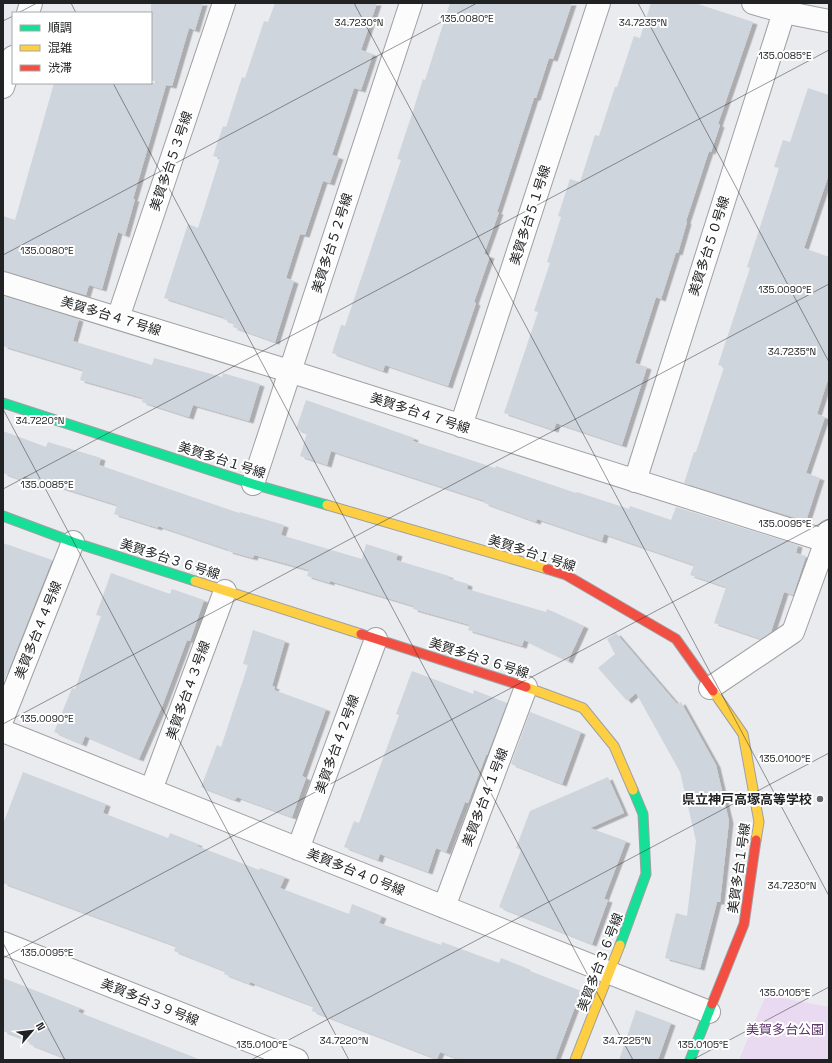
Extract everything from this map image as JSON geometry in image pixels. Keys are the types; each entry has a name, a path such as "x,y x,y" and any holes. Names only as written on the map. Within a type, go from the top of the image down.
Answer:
{"street":[{"name":"美賀多台５３号線","path":"118,318 224,3"},
{"name":"美賀多台５２号線","path":"253,484 412,3"},
{"name":"美賀多台５１号線","path":"461,426 600,3"},
{"path":"753,3 784,12 829,20"},
{"name":"美賀多台５０号線","path":"635,481 784,12"},
{"path":"3,87 12,60"},
{"name":"美賀多台４７号線","path":"3,282 635,481 828,536"},
{"name":"美賀多台１号線","path":"3,403 253,484 566,575 676,639 743,734 759,822 744,924 690,1060"},
{"name":"美賀多台３６号線","path":"3,516 73,542 526,687 583,708 614,746 643,814 646,874 610,974 575,1060"},
{"path":"710,688 793,632 828,536"},
{"name":"美賀多台４４号線","path":"3,718 73,542"},
{"name":"美賀多台４３号線","path":"152,790 225,591"},
{"name":"美賀多台４２号線","path":"298,849 376,639"},
{"name":"美賀多台４１号線","path":"444,907 526,687"},
{"name":"美賀多台４０号線","path":"3,730 610,974 709,1012"},
{"name":"美賀多台３９号線","path":"3,943 297,1060"}],"green space":[{"name":"美賀多台公園","path":"766,995 829,1007 829,1060 739,1060"}],"building":[{"path":"151,3 203,3 195,30 189,28 172,86 166,85 133,199 135,199 125,235 118,232 102,289 89,285 86,295 3,271 3,216 15,220 54,84 160,83 152,80"},
{"path":"275,3 377,3 361,50 373,54 361,90 354,88 332,155 339,157 330,183 323,181 305,235 300,234 286,278 294,281 275,342 233,327 234,323 223,319 223,317 164,298 188,224 198,228 220,158 213,156 223,126 226,127 242,77 245,78 264,21 268,22"},
{"path":"450,3 572,3 553,59 549,58 536,98 534,98 497,212 499,212 484,254 490,256 448,386 385,365 383,371 332,353 341,325 345,326 401,160 397,159"},
{"path":"651,3 695,3 753,22 718,124 720,125 711,152 709,151 686,221 687,222 678,253 676,252 661,299 656,297 635,363 647,367 622,445 556,423 554,430 504,413 538,312 534,311 550,263 547,262 561,217 558,216 570,179 580,182 595,135 599,136 634,36 640,38"},
{"path":"808,88 829,95 829,174 804,248 829,257 829,376 817,414 825,417 806,473 820,478 806,521 684,483 694,452 696,452 724,367 718,365 750,268 747,267 779,168 774,167 783,140 790,142"},
{"path":"3,296 79,319 73,341 152,365 154,358 222,377 223,373 260,384 249,421 193,405 189,417 142,402 143,398 80,380 83,370 3,346"},
{"path":"306,400 414,438 413,441 629,509 630,506 671,520 676,507 798,545 796,553 806,556 793,595 784,592 771,632 761,639 714,623 726,587 690,575 694,565 604,534 602,541 537,519 536,522 484,503 485,501 331,451 327,465 300,456 307,433 296,429"},
{"path":"3,431 46,447 48,442 101,458 99,465 239,513 240,512 284,525 281,535 362,559 366,544 398,554 396,560 449,576 448,578 468,584 467,589 546,612 547,609 584,626 568,661 524,640 522,646 468,630 470,625 413,609 414,606 330,581 330,583 307,576 309,570 254,555 253,558 228,551 229,550 158,526 158,528 114,514 117,505 24,476 22,480 3,473"},
{"path":"3,543 52,560 3,684"},
{"path":"111,573 170,594 172,589 204,600 190,641 187,640 163,704 139,759 85,736 82,744 54,732 72,688 75,689 101,616 96,615"},
{"path":"253,630 285,641 272,686 275,687 274,690 326,709 302,776 306,778 292,817 237,797 235,800 201,787 217,745 221,747 248,665 243,664"},
{"path":"616,633 677,704 681,702 716,765 729,821 720,902 717,902 700,968 665,958 676,913 687,916 696,841 680,772 636,693 627,701 598,668 615,654 607,639"},
{"path":"412,671 473,694 474,690 507,703 468,803 465,802 446,852 436,848 428,872 380,854 378,860 344,847 354,821 359,823 399,715 396,714"},
{"path":"530,712 581,732 562,784 511,764"},
{"path":"23,772 106,804 103,813 168,838 170,833 198,844 197,846 259,870 260,868 285,877 280,888 349,914 352,904 382,916 379,923 441,945 442,942 499,963 501,958 581,991 555,1060 462,1060 440,1052 437,1059 312,1011 313,1006 250,982 250,984 224,974 225,971 174,951 176,946 3,883 3,824"},
{"path":"608,777 624,813 590,828 626,841 604,899 608,900 592,944 499,907 521,850 516,848 530,811"},
{"path":"3,978 80,1008 78,1012 196,1058 195,1060 70,1060 29,1044 30,1041 3,1031"},
{"path":"636,1010 671,1023 658,1060 619,1060"}],"traffic: fast":[{"path":"3,403 253,484 327,505"},
{"path":"3,516 73,542 195,581"},
{"path":"620,945 646,874 643,814 633,790"},
{"path":"690,1060 712,1004"}],"traffic: slow":[{"path":"327,505 547,569"},
{"path":"195,581 361,634"},
{"path":"526,687 583,708 614,746 633,790"},
{"path":"713,691 743,734 759,822 756,840"},
{"path":"575,1060 620,945"}],"traffic: jam":[{"path":"547,569 566,575 676,639 713,691"},
{"path":"361,634 526,687"},
{"path":"712,1004 744,924 756,840"}],"place":[{"name":"県立神戸高塚高等学校","path":"820,799"}]}
